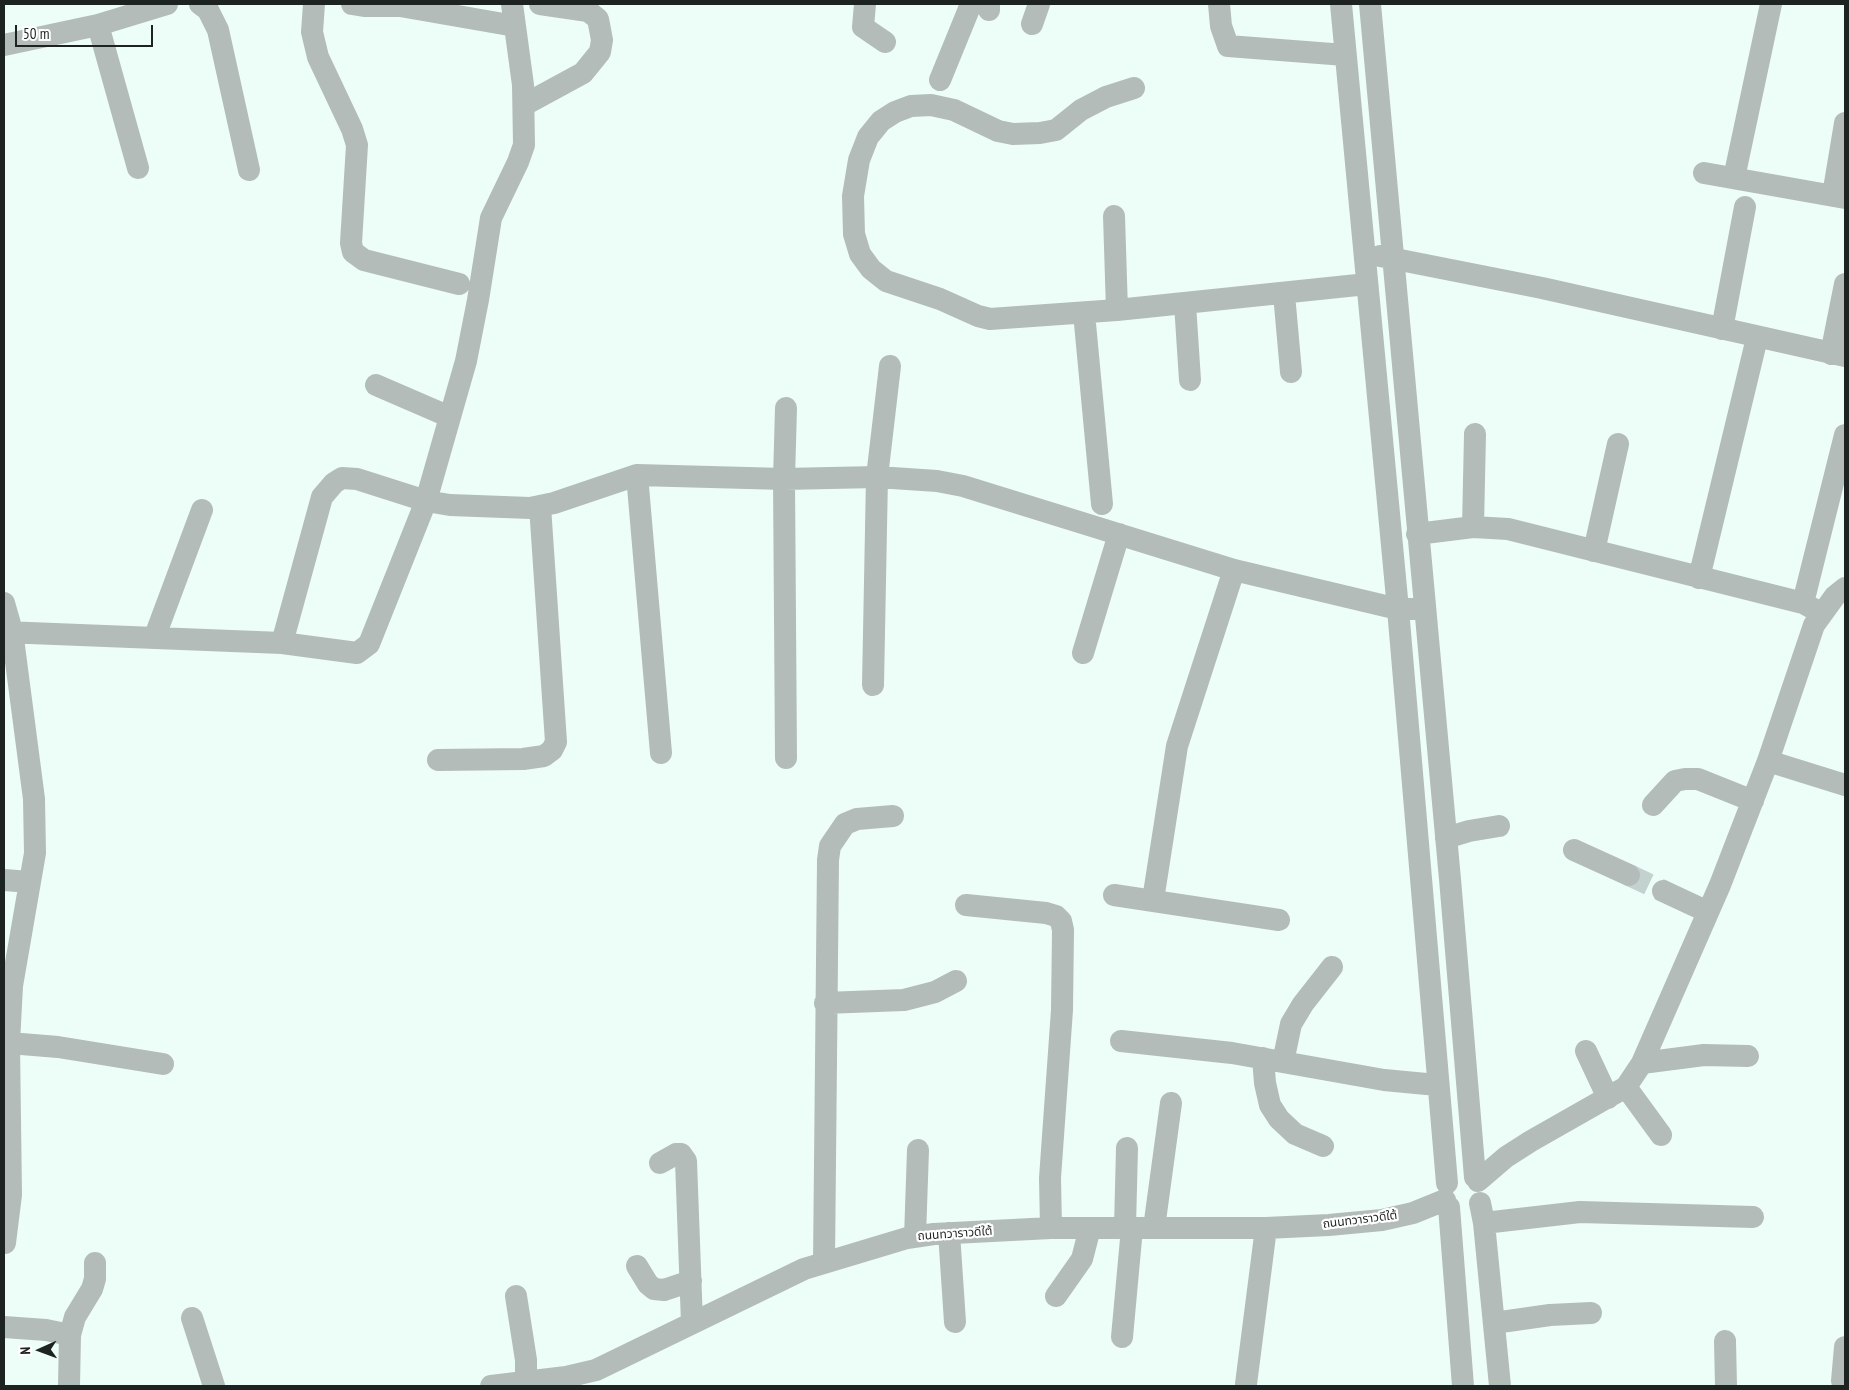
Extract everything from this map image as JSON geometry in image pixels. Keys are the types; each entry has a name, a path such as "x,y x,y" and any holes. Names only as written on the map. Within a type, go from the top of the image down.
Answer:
{"street":[{"path":"4,45 98,25 167,4"},
{"path":"200,4 208,10 218,30 249,170"},
{"path":"314,4 312,32 318,58 352,129 357,145 350,243 353,252 364,260 459,284"},
{"path":"352,4 400,6 514,26"},
{"path":"8,632 155,636 282,643 357,653 369,644 426,501 466,361 491,218 518,162 524,145 524,105 512,4"},
{"path":"524,105 583,73 600,52 602,40 598,19 588,11 540,4"},
{"path":"865,4 863,27 885,42"},
{"path":"1219,4 1224,40 1228,46 1345,55"},
{"path":"1341,4 1398,609 1447,1196 1460,1385"},
{"path":"1370,4 1476,1179 1482,1196 1482,1213 1500,1386"},
{"path":"1734,178 1771,4"},
{"path":"940,80 983,6"},
{"path":"98,25 138,168"},
{"path":"1134,88 1106,96 1081,110 1056,130 1040,133 1013,134 998,131 954,110 930,105 910,106 881,121 868,137 859,160 854,196 854,234 860,254 871,269 886,281 990,319 1185,304 1367,284"},
{"path":"1704,172 1839,196 1845,123"},
{"path":"1722,329 1745,207"},
{"path":"1114,216 1117,310"},
{"path":"1364,254 1393,257 1542,288 1838,355 1845,284"},
{"path":"1284,294 1291,372"},
{"path":"1185,304 1190,380"},
{"path":"1084,313 1102,504"},
{"path":"1698,578 1757,338"},
{"path":"873,685 877,477 890,366"},
{"path":"376,385 450,417"},
{"path":"786,408 784,479 786,758"},
{"path":"1473,527 1476,434"},
{"path":"1476,1179 1522,1146 1617,1093 1642,1063 1708,912 1753,801 1808,640 1812,608 1845,435"},
{"path":"1594,551 1618,444"},
{"path":"282,643 322,498 334,482 342,478 357,479 426,501 468,507 530,508 637,475 784,479 877,477 937,481 963,486 1234,570 1398,609 1424,609"},
{"path":"637,475 661,752"},
{"path":"438,760 544,756 552,750 556,742 540,506"},
{"path":"155,636 202,510"},
{"path":"1417,534 1473,527 1508,530 1812,608 1845,588"},
{"path":"1084,653 1118,534"},
{"path":"1153,900 1177,746 1234,570"},
{"path":"4,603 34,798 35,853 12,986 9,1043 11,1195 5,1243"},
{"path":"1768,760 1845,785"},
{"path":"1653,805 1675,781 1684,779 1698,779 1753,801"},
{"path":"824,1262 825,1003 828,860 830,846 845,824 857,819 893,816"},
{"path":"1446,838 1469,831 1500,826"},
{"path":"1574,850 1629,875"},
{"path":"4,880 30,882"},
{"path":"1663,891 1708,912"},
{"path":"1114,896 1153,900 1279,920"},
{"path":"966,905 1046,913 1056,916 1063,930 1062,1010 1050,1178 1051,1228"},
{"path":"1323,1146 1295,1134 1279,1119 1270,1105 1273,1060 1302,1004 1332,968"},
{"path":"825,1003 904,1000 935,992 956,981"},
{"path":"1121,1041 1232,1053 1384,1080 1437,1085"},
{"path":"9,1043 58,1047 163,1064"},
{"path":"1586,1051 1617,1093 1661,1135"},
{"path":"1642,1063 1704,1055 1748,1056"},
{"path":"1122,1337 1137,1228 1171,1103"},
{"path":"1127,1148 1137,1228"},
{"path":"915,1237 918,1150"},
{"path":"660,1163 676,1154 681,1154 686,1161 692,1323"},
{"name":"ถนนทวาราวดีใต้","path":"491,1386 532,1383 596,1370 804,1269 915,1237 949,1233 1051,1228 1266,1228 1382,1220 1413,1213 1447,1196 1459,1174 1476,1179"},
{"path":"1447,1196 1457,1211 1466,1212 1474,1210 1482,1213 1580,1212 1753,1217"},
{"path":"1056,1296 1082,1260 1090,1228"},
{"path":"1246,1384 1266,1228"},
{"path":"949,1233 955,1322"},
{"path":"68,1386 70,1335 74,1317 92,1289 95,1279 95,1263"},
{"path":"636,1266 648,1284 654,1289 664,1290 691,1281"},
{"path":"516,1296 526,1360 532,1383"},
{"path":"1494,1323 1550,1315 1591,1313"},
{"path":"192,1318 214,1386"},
{"path":"4,1327 46,1330 70,1335"},
{"path":"1726,1341 1726,1386"},
{"path":"1841,1382 1845,1347"}],"tunnel":[{"path":"1629,875 1663,891"}]}
